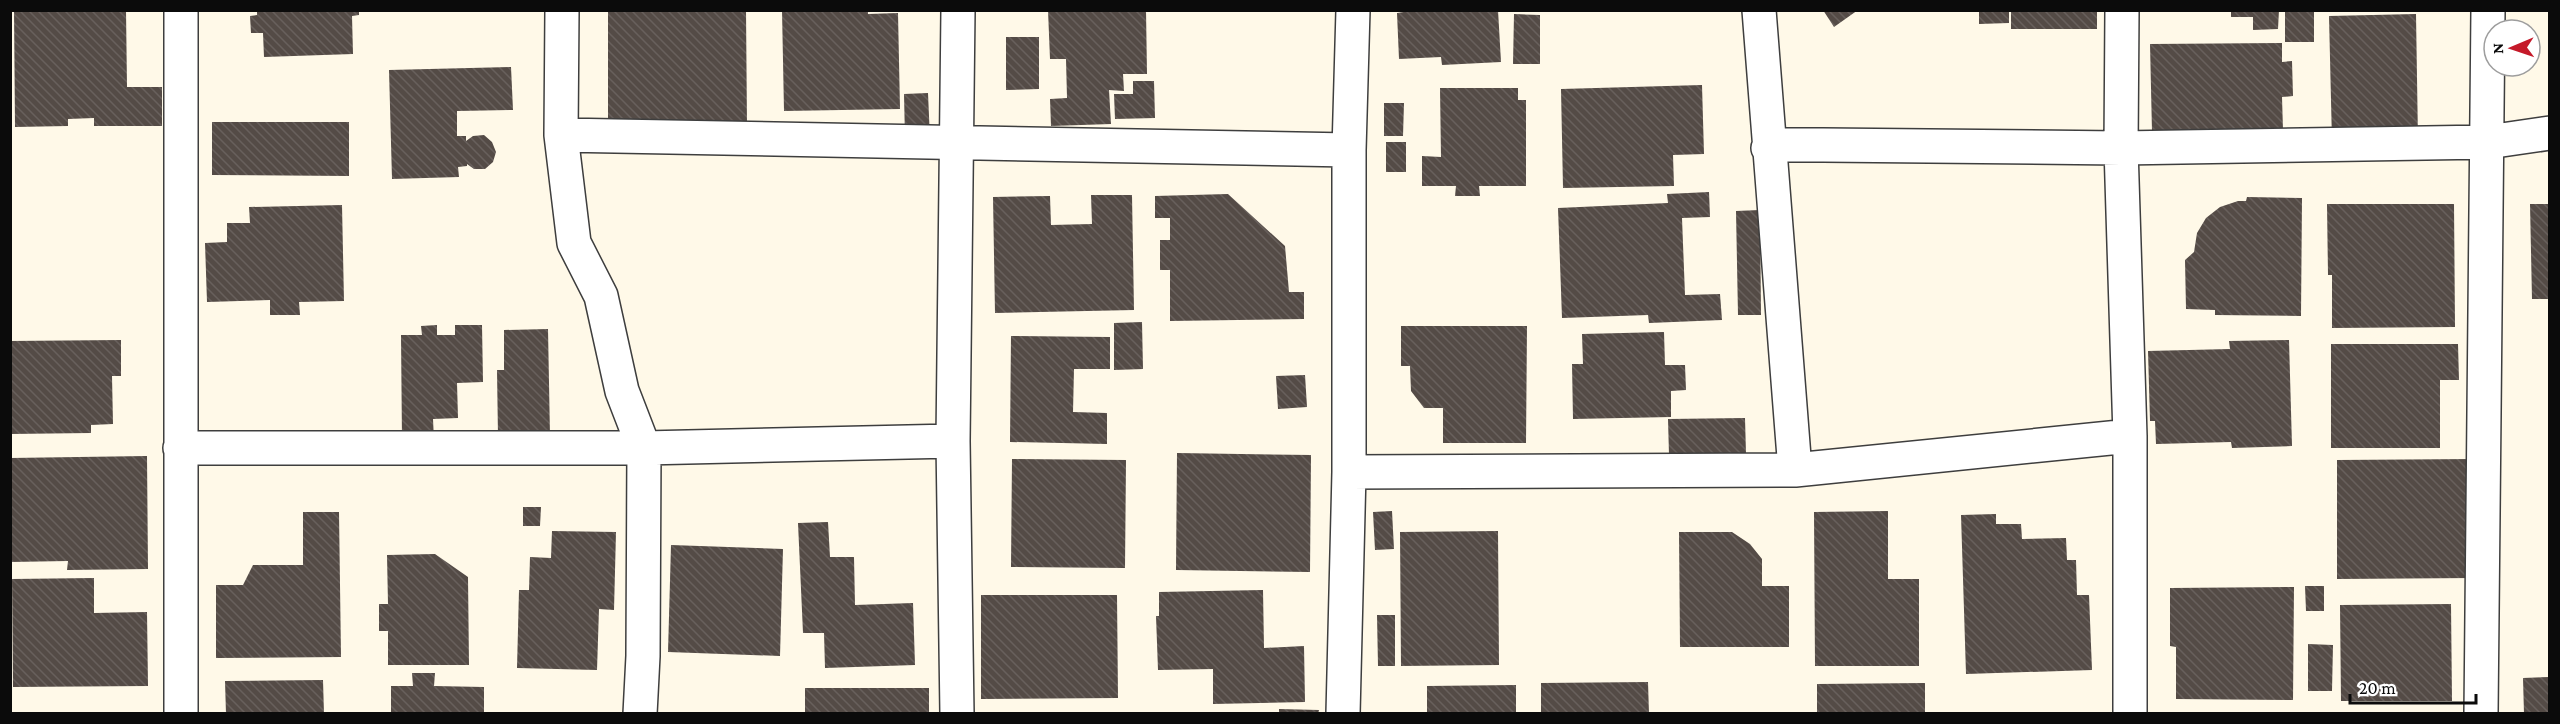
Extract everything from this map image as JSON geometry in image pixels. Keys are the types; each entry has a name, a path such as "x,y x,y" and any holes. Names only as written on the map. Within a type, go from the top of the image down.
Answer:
{"street":[{"path":"181,10 181,714"},
{"path":"562,10 561,135 574,243 601,296 622,391 644,448 643,656 640,714"},
{"path":"957,714 953,441 958,10"},
{"path":"1343,714 1349,472 1349,150 1353,10"},
{"path":"1759,10 1795,470"},
{"path":"2122,10 2121,148 2130,436 2130,714"},
{"path":"2481,714 2488,10"},
{"path":"1768,148 1811,145 2121,148 2488,142 2550,133"},
{"path":"561,135 1349,150"},
{"path":"1349,472 1795,470 2130,436"},
{"path":"180,448 644,448 953,441"}],"building":[{"path":"14,10 126,10 127,87 162,87 162,126 94,126 94,118 68,119 68,126 15,127"},
{"path":"257,10 359,10 359,15 352,16 353,54 264,57 263,33 251,33 250,16 257,15"},
{"path":"608,10 746,10 747,126 608,127"},
{"path":"782,10 868,10 868,14 898,13 900,109 784,111"},
{"path":"1048,10 1146,10 1147,74 1123,74 1124,91 1109,90 1111,124 1051,126 1050,99 1067,98 1066,59 1050,59"},
{"path":"1417,10 1498,10 1501,62 1442,65 1441,57 1399,59 1397,13"},
{"path":"1823,10 1858,10 1834,27"},
{"path":"1979,10 2009,10 2009,23 1979,24"},
{"path":"2011,10 2097,10 2097,29 2011,29"},
{"path":"2231,10 2279,10 2278,29 2253,30 2253,17 2231,17"},
{"path":"2285,10 2314,10 2314,42 2285,42"},
{"path":"1514,14 1540,15 1540,64 1513,64"},
{"path":"2416,14 2418,141 2332,142 2329,16"},
{"path":"1006,37 1039,37 1039,89 1006,90"},
{"path":"2282,43 2282,62 2292,61 2293,96 2282,97 2283,130 2152,132 2150,44"},
{"path":"511,67 513,110 457,111 457,136 466,136 466,141 473,136 484,135 492,142 496,152 493,162 485,169 474,169 467,164 467,166 458,167 459,177 392,179 389,70"},
{"path":"1133,81 1154,81 1155,118 1115,119 1114,94 1133,94"},
{"path":"1702,85 1704,154 1673,155 1674,186 1563,188 1561,89"},
{"path":"1440,88 1518,88 1518,100 1526,100 1526,186 1479,186 1480,196 1455,196 1456,186 1422,186 1422,156 1441,157"},
{"path":"928,93 930,139 905,139 904,94"},
{"path":"1384,103 1404,103 1403,136 1384,136"},
{"path":"212,122 349,122 349,176 212,175"},
{"path":"1386,142 1406,142 1406,172 1386,172"},
{"path":"1709,192 1710,217 1682,218 1685,295 1720,294 1722,320 1649,323 1648,315 1562,318 1558,208 1668,203 1667,194"},
{"path":"1228,194 1285,246 1289,292 1304,292 1304,319 1170,321 1170,270 1160,270 1160,240 1170,240 1170,218 1155,218 1155,196"},
{"path":"1091,195 1132,195 1134,310 995,313 993,197 1050,196 1051,225 1092,224"},
{"path":"2247,197 2302,198 2301,316 2215,315 2215,310 2186,309 2185,260 2194,252 2197,233 2206,218 2220,207 2246,201"},
{"path":"2327,204 2454,204 2455,327 2332,328 2332,275 2328,275"},
{"path":"2530,204 2550,204 2550,299 2532,299"},
{"path":"342,205 344,301 299,302 300,315 270,315 270,300 207,302 205,243 227,242 227,223 250,223 249,207"},
{"path":"1760,210 1761,315 1738,315 1736,211"},
{"path":"1142,322 1143,369 1114,370 1114,323"},
{"path":"437,325 437,335 455,335 455,325 482,325 483,382 457,383 458,418 433,419 434,440 402,441 401,335 422,335 421,326"},
{"path":"1401,326 1527,326 1526,443 1443,443 1443,408 1424,408 1411,391 1410,366 1401,366"},
{"path":"548,329 550,436 498,437 497,370 504,370 504,330"},
{"path":"1664,332 1665,365 1685,365 1686,390 1671,391 1671,417 1573,419 1572,364 1583,364 1582,334"},
{"path":"1011,336 1110,337 1110,369 1074,369 1073,412 1107,413 1107,444 1010,442"},
{"path":"121,340 121,376 112,376 113,424 91,425 91,433 10,434 10,341"},
{"path":"2289,340 2292,446 2232,448 2231,442 2156,444 2155,421 2150,421 2148,351 2230,349 2229,341"},
{"path":"2331,344 2458,344 2459,380 2440,380 2440,448 2331,448"},
{"path":"1305,375 1307,407 1278,409 1276,376"},
{"path":"1745,418 1746,454 1669,455 1668,419"},
{"path":"1177,453 1311,455 1310,572 1176,570"},
{"path":"147,456 148,569 67,570 68,561 10,562 10,458"},
{"path":"1012,459 1126,460 1125,568 1011,567"},
{"path":"2473,459 2474,578 2337,579 2337,460"},
{"path":"523,507 541,507 540,526 523,526"},
{"path":"1392,511 1394,549 1375,550 1373,512"},
{"path":"1888,511 1888,579 1919,579 1919,666 1815,666 1814,512"},
{"path":"303,512 339,512 341,657 216,658 216,585 243,585 253,565 303,565"},
{"path":"1996,514 1996,524 2021,524 2022,539 2066,538 2067,560 2076,560 2077,595 2089,595 2092,670 1966,674 1961,515"},
{"path":"828,522 830,557 854,557 855,605 913,603 915,665 825,668 824,633 803,633 798,523"},
{"path":"552,531 616,532 614,610 599,609 597,670 517,668 519,590 529,590 530,557 551,558"},
{"path":"1498,531 1499,665 1401,666 1400,532"},
{"path":"1679,532 1732,532 1750,544 1762,559 1762,586 1789,586 1789,647 1680,647"},
{"path":"671,545 783,549 780,656 668,652"},
{"path":"435,554 468,577 469,665 388,665 388,631 379,631 379,604 388,604 387,555"},
{"path":"94,578 94,613 147,612 148,686 13,687 12,579"},
{"path":"2305,586 2324,586 2324,611 2306,611"},
{"path":"2294,587 2293,700 2176,699 2176,647 2170,646 2170,588"},
{"path":"1263,590 1264,648 1304,646 1305,702 1213,704 1213,669 1158,670 1156,616 1159,616 1159,592"},
{"path":"981,595 1117,595 1118,698 981,699"},
{"path":"2451,604 2452,701 2341,701 2340,605"},
{"path":"1377,615 1395,615 1395,666 1378,666"},
{"path":"2308,644 2333,645 2332,691 2308,691"},
{"path":"412,673 435,673 434,686 484,687 484,714 391,714 391,686 413,686"},
{"path":"2550,677 2550,714 2524,714 2523,678"},
{"path":"323,680 324,714 226,714 225,681"},
{"path":"1648,682 1649,714 1541,714 1541,683"},
{"path":"1925,683 1925,714 1817,714 1817,684"},
{"path":"1516,685 1516,714 1427,714 1427,686"},
{"path":"805,688 929,688 929,714 805,714"},
{"path":"1279,709 1319,710 1318,714 1279,714"}]}
